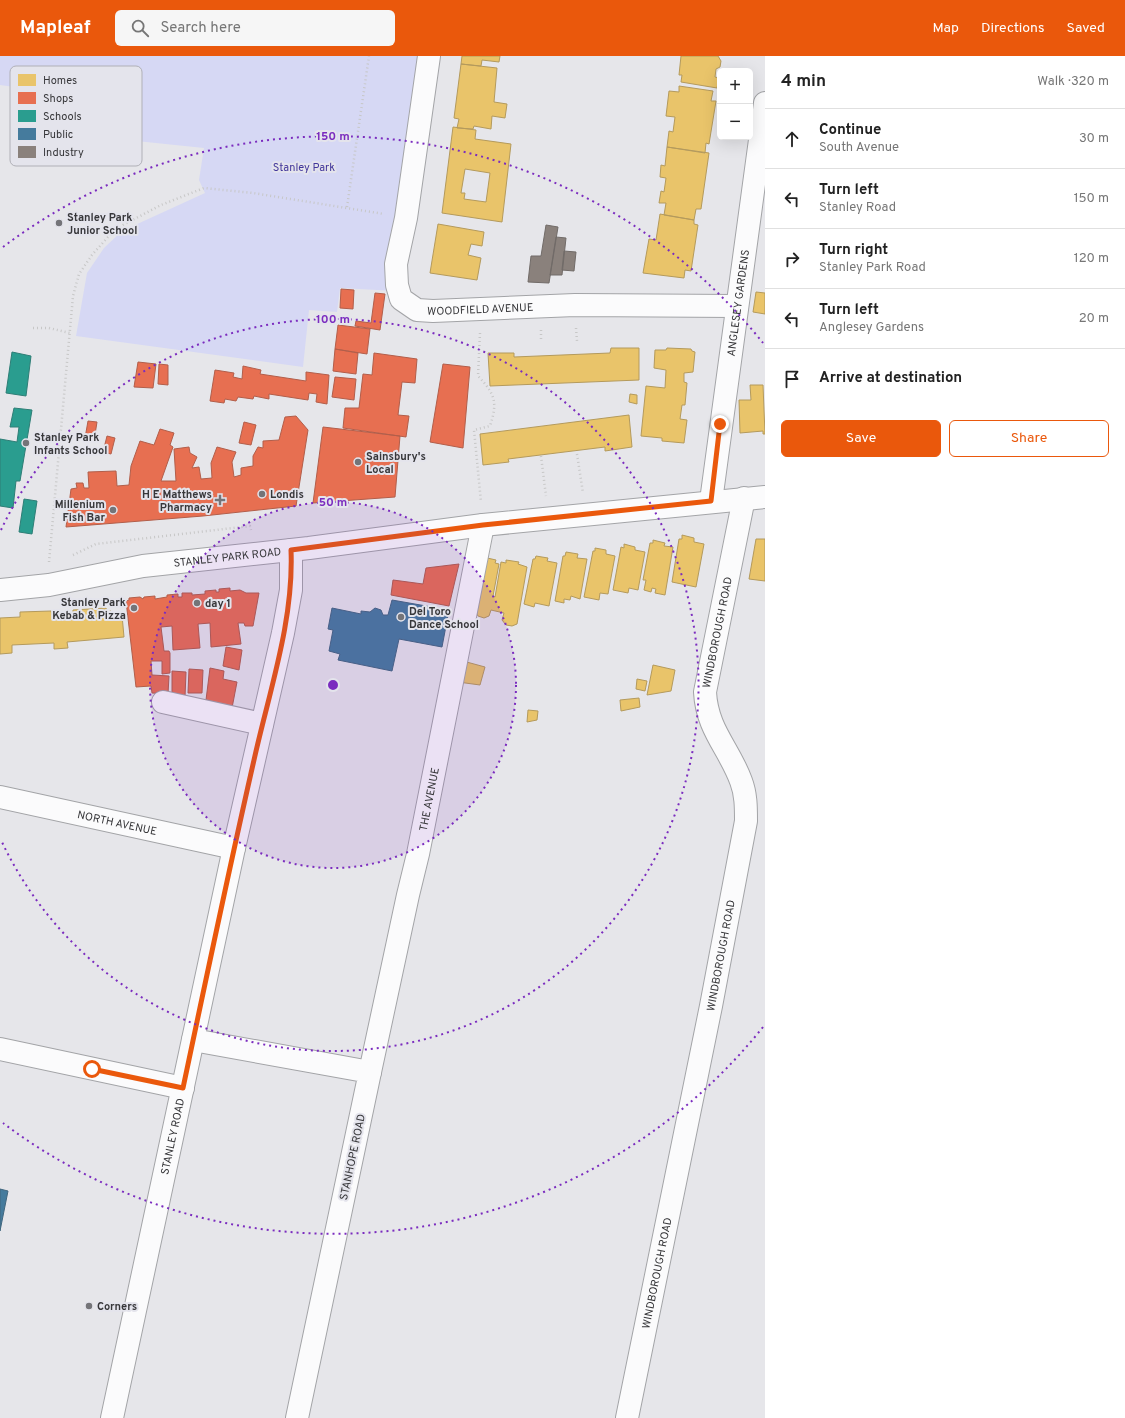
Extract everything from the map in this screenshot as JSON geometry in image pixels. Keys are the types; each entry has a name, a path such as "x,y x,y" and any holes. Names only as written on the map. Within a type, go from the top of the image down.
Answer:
{"street":[{"name":"WOODFIELD AVENUE","path":"429,56 406,218 396,264 397,285 401,299 417,310 575,305 736,306"},
{"name":"ANGLESEY GARDENS","path":"711,501 736,306 765,104"},
{"name":"STANLEY PARK ROAD","path":"0,590 49,584 143,566 291,550 483,525 711,501 755,498"},
{"name":"WINDBOROUGH ROAD","path":"627,1418 711,1006 746,821 745,795 741,782 714,731 705,705 704,692 755,498"},
{"name":"THE AVENUE","path":"370,1072 418,854 483,525"},
{"name":"STANLEY ROAD","path":"112,1418 291,590 291,550"},
{"path":"163,702 262,724"},
{"name":"NORTH AVENUE","path":"0,797 234,848"},
{"path":"193,1040 370,1072"},
{"path":"0,1049 183,1088"},
{"name":"STANHOPE ROAD","path":"297,1418 370,1072"}],"path":[{"path":"347,207 369,56"},
{"path":"49,566 73,296 79,274 92,255 108,237 123,225 161,205 204,188 347,207 406,218"},
{"path":"482,309 478,376 491,390 495,410 490,426 474,430 483,525"},
{"path":"33,328 49,328 70,333"},
{"path":"577,454 587,514"},
{"path":"541,456 548,519"}],"green space":[{"name":"Stanley Park","path":"0,56 420,56 396,291 340,288 337,312 309,310 303,367 76,336 87,273 104,248 122,231 205,193 199,180 204,148 142,142 142,66 10,66 10,86 0,85"}],"building: Homes":[{"path":"462,56 500,56 499,62 482,60 481,66 461,64"},
{"path":"681,56 718,56 721,61 720,67 716,69 715,77 717,78 717,88 681,82 682,75 679,75"},
{"path":"461,64 497,68 494,102 507,104 505,118 492,116 491,129 474,126 473,129 457,128 459,119 454,118"},
{"path":"679,86 713,91 711,101 716,101 709,144 706,143 705,153 667,147 669,131 673,132 675,117 666,116 669,91 679,92"},
{"path":"453,127 476,130 475,139 511,144 502,222 442,213","holes":["465,169 490,173 486,202 464,199 465,193 461,193"]},
{"path":"667,147 709,153 701,209 696,209 694,220 664,215 666,203 659,203 661,191 664,192 666,178 660,177 661,165 665,166"},
{"path":"660,214 694,220 694,224 698,225 691,271 685,270 684,278 643,273 649,239 656,240"},
{"path":"438,224 484,232 482,246 471,244 468,255 481,258 477,280 430,273"},
{"path":"756,292 765,293 765,314 753,312"},
{"path":"611,348 639,348 639,380 490,386 488,353 514,353 514,357 610,353"},
{"path":"667,348 691,349 695,352 693,372 684,373 684,382 687,383 685,405 682,405 680,419 687,420 684,443 662,441 662,438 641,436 646,386 665,388 666,370 654,368 655,350 666,350"},
{"path":"750,385 763,385 765,434 763,434 763,431 740,433 739,400 751,400"},
{"path":"630,394 637,395 637,404 629,402"},
{"path":"629,415 632,447 605,451 605,447 508,459 509,462 483,465 480,434"},
{"path":"682,535 694,538 694,542 704,544 696,587 672,582 679,539 682,539"},
{"path":"756,539 765,539 765,581 749,579"},
{"path":"653,540 665,543 664,546 673,547 665,595 655,593 656,589 652,588 651,592 644,590 646,580 643,580 650,543 653,543"},
{"path":"624,544 635,547 635,550 645,552 638,590 629,588 628,593 613,590 621,547 624,548"},
{"path":"595,548 606,550 606,554 615,556 608,594 600,593 599,600 584,597 593,551 595,551"},
{"path":"566,552 578,554 577,558 587,559 580,599 571,596 570,600 564,599 564,603 555,601 563,556 565,556"},
{"path":"536,556 548,558 547,561 557,563 549,606 535,603 534,607 524,604 533,559 535,559"},
{"path":"483,557 496,560 495,563 499,564 493,596 495,597 501,562 506,563 506,560 519,562 518,564 527,567 517,624 512,626 506,625 502,620 504,613 491,610 489,616 484,618 478,616 475,610"},
{"path":"106,608 107,612 111,611 112,615 122,615 124,637 67,642 68,648 54,649 54,643 12,645 12,653 0,654 0,618 20,617 20,612 51,611 52,615 73,614 73,610"},
{"path":"463,661 485,667 480,685 458,682"},
{"path":"653,665 675,670 671,691 647,695"},
{"path":"637,679 647,681 645,691 636,689"},
{"path":"639,698 640,707 621,711 620,700"},
{"path":"528,710 538,711 537,720 527,722"}],"building: Shops":[{"path":"341,289 354,290 353,309 340,308"},
{"path":"375,293 385,294 380,330 355,326 356,321 371,323"},
{"path":"338,325 370,329 367,354 335,349"},
{"path":"335,349 358,353 356,374 333,371"},
{"path":"374,353 417,359 415,383 402,382 398,415 409,416 406,437 343,428 345,408 359,408 363,374 372,375"},
{"path":"138,362 156,364 153,388 134,387"},
{"path":"159,364 168,365 168,385 158,384"},
{"path":"443,364 470,367 463,448 430,442"},
{"path":"243,366 261,370 260,374 306,381 306,372 329,375 327,404 316,402 317,394 309,393 308,400 269,394 269,399 254,396 253,399 238,397 236,401 225,399 224,403 210,401 215,370 234,373 233,377 242,379"},
{"path":"335,377 356,379 354,400 332,397"},
{"path":"296,416 308,430 296,506 203,516 66,527 71,489 77,488 76,483 83,483 84,488 89,488 88,472 116,471 117,486 129,485 131,466 140,441 154,445 160,429 174,433 170,445 173,447 161,481 176,481 174,449 189,447 190,453 197,457 192,468 199,467 201,479 212,478 211,463 217,447 236,452 232,462 234,477 241,475 241,468 253,466 253,456 258,447 263,448 263,441 279,440 285,417"},
{"path":"88,421 97,422 94,441 85,438"},
{"path":"244,422 256,425 251,445 239,443"},
{"name":"Sainsbury's Local","path":"323,427 400,436 395,497 313,503"},
{"path":"107,436 115,438 111,454 103,452"},
{"path":"459,564 449,606 391,595 393,580 423,584 426,568"},
{"path":"230,588 230,591 240,590 246,593 259,593 253,626 245,626 244,623 238,623 241,644 211,647 210,623 198,624 200,648 173,650 172,626 161,627 164,651 169,651 170,653 170,673 162,674 162,661 151,661 152,675 169,676 168,694 152,693 151,686 136,687 126,601 129,600 129,598 140,597 143,599 144,597 155,596 155,599 167,597 167,595 178,594 178,597 182,597 182,593 192,593 192,595 205,594 205,591 216,590 216,592 219,592 219,589"},
{"path":"226,647 242,650 239,670 223,666"},
{"path":"210,668 224,671 223,679 237,682 232,708 216,705 217,703 206,700"},
{"path":"189,669 203,670 202,693 188,693"},
{"path":"172,671 186,672 185,697 172,695"}],"building: Schools":[{"path":"12,352 31,356 26,396 6,393"},
{"path":"14,408 32,410 20,481 16,481 13,508 0,506 0,439 17,442 19,427 10,427"},
{"path":"24,499 37,501 32,534 19,532"}],"building: Public":[{"path":"392,600 449,610 442,647 399,639 392,671 338,660 340,654 329,651 333,630 328,629 332,608 361,614 361,611 370,612 375,608 381,610 383,615 388,615"},
{"path":"0,1189 8,1191 0,1231"}],"building: Industry":[{"path":"546,225 558,227 549,283 528,282 531,256 541,256"},
{"path":"556,237 566,238 562,275 550,275"},
{"path":"564,251 576,252 574,271 562,270"}],"place":[{"name":"Stanley Park Junior School","path":"59,223"},
{"name":"Stanley Park Infants School","path":"26,443"},
{"name":"Sainsbury's Local","path":"358,462"},
{"name":"Londis","path":"262,494"},
{"name":"H E Matthews Pharmacy","path":"220,500"},
{"name":"Millenium Fish Bar","path":"113,510"},
{"name":"day 1","path":"197,603"},
{"name":"Stanley Park Kebab & Pizza","path":"134,608"},
{"name":"Del Toro Dance School","path":"401,617"},
{"name":"Corners","path":"89,1306"}],"route":[{"path":"92,1069 183,1088 234,848 283,633 291,590 291,550 442,532 483,525 711,501 712,482 720,424"}]}
